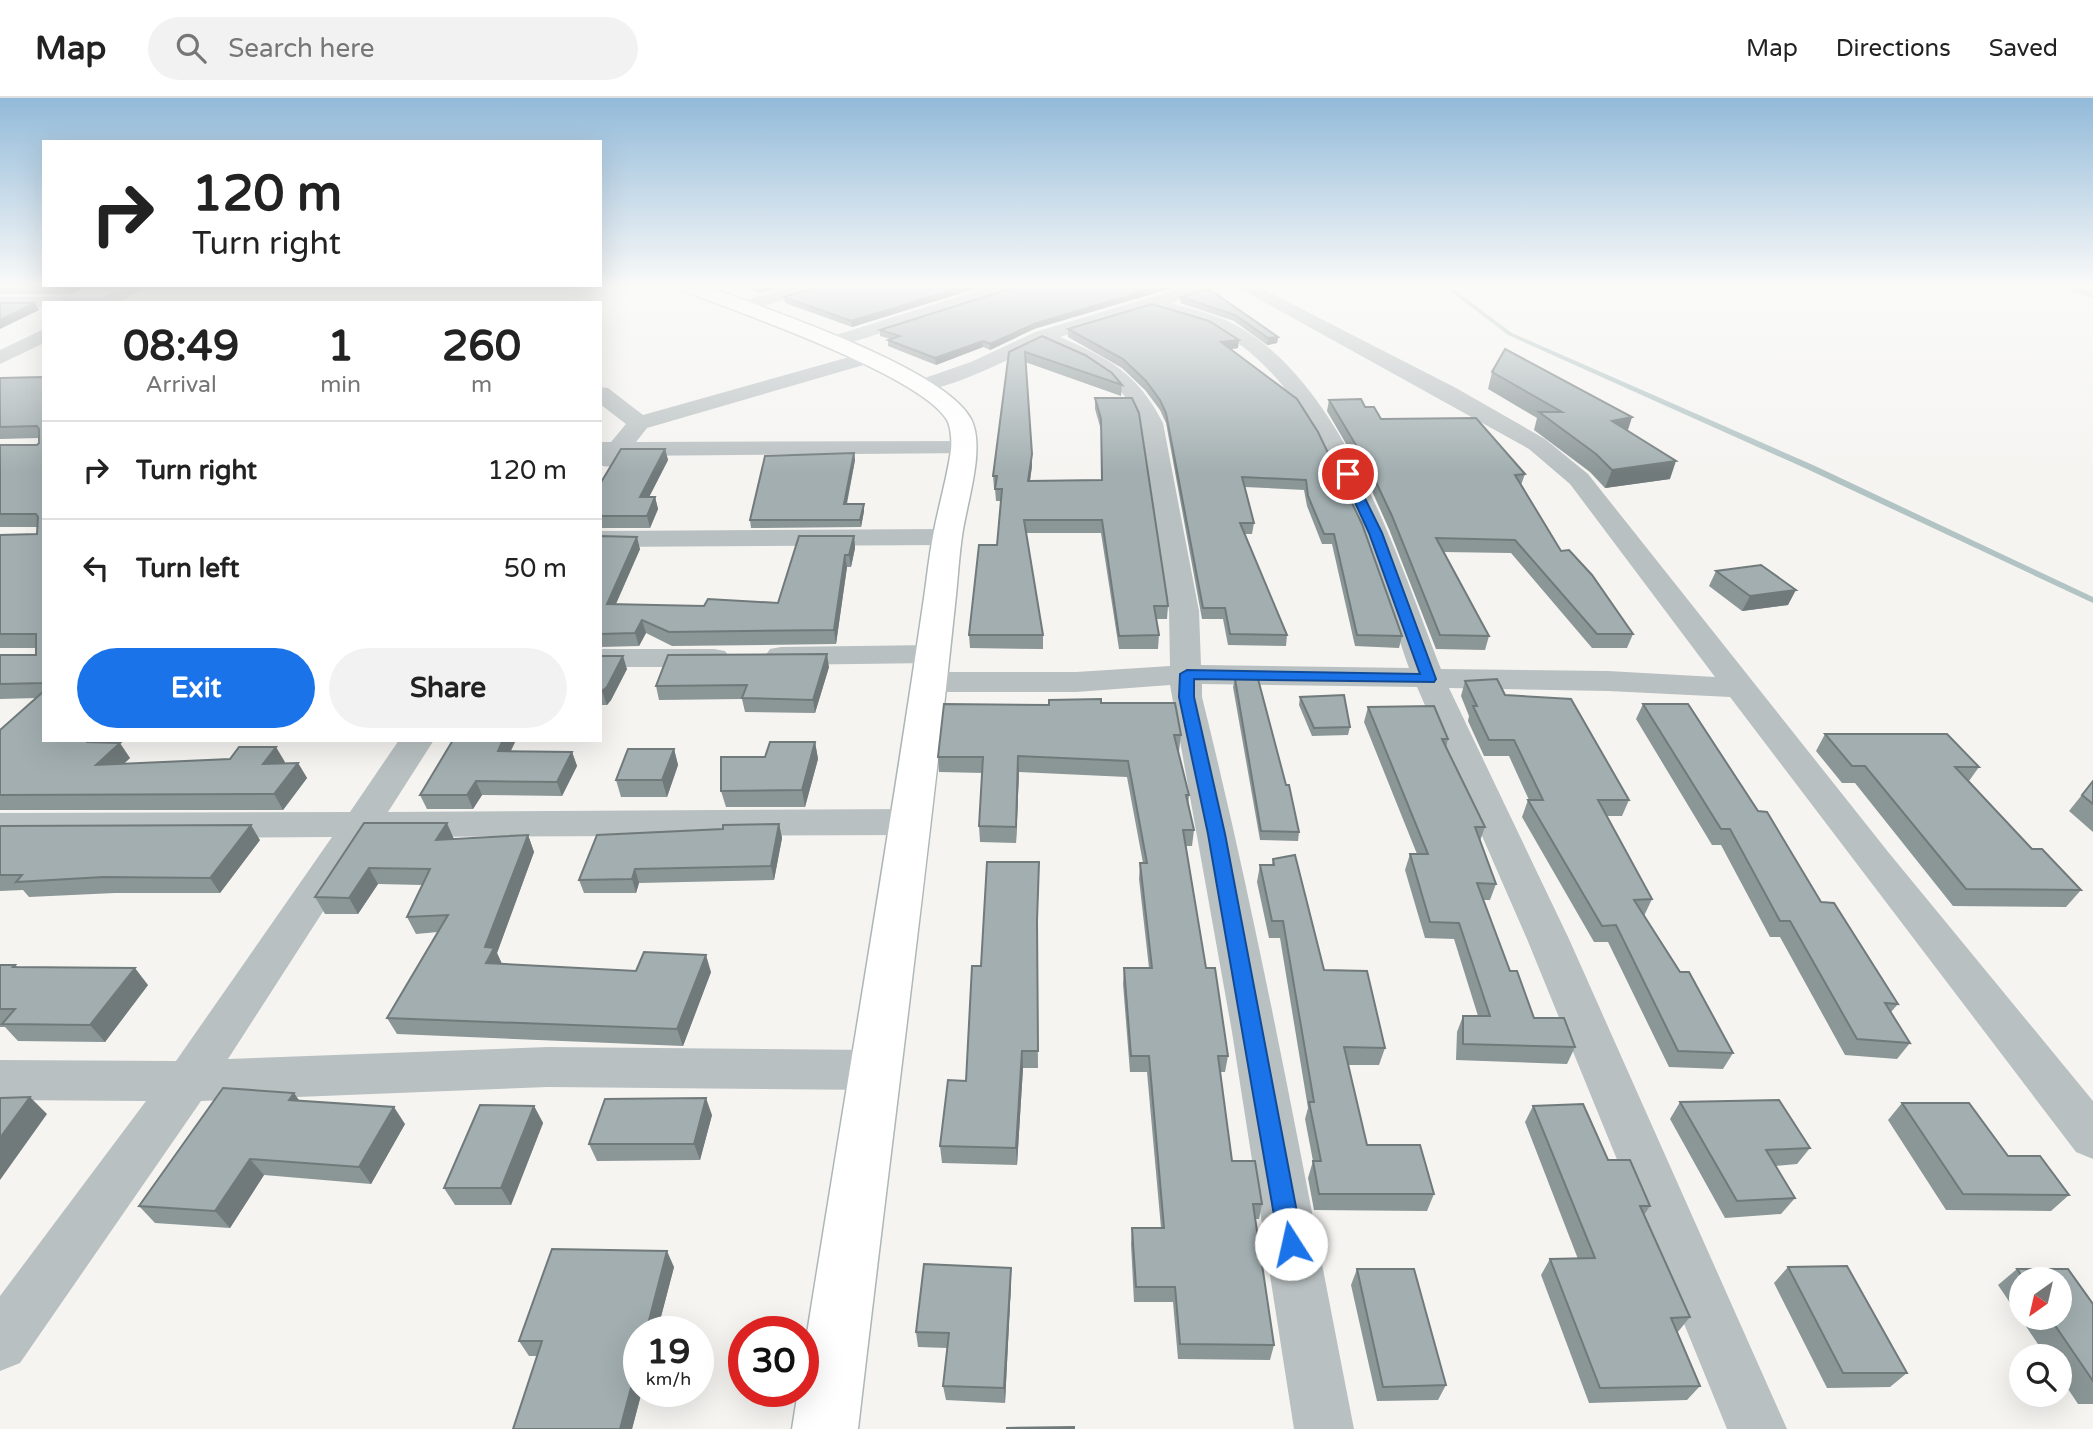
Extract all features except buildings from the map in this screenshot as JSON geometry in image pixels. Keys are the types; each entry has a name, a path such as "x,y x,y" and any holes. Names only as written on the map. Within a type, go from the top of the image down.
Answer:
{"main road":[{"path":"825,1429 874,1070 912,822 947,537 964,448 958,416 923,385 845,349"}],"street":[{"path":"0,358 17,349"},
{"path":"923,385 978,366 1014,349"},
{"path":"1069,349 1118,373 1143,402 1157,443 1184,611 1186,697 1217,834 1324,1429"},
{"path":"1256,349 1270,360 1316,415 1376,533 1429,679 1548,939 1757,1429"},
{"path":"1364,349 1537,444 1561,462 1595,497 1738,688 2093,1137"},
{"path":"602,466 609,448 639,423 867,358"},
{"path":"602,395 639,423"},
{"path":"609,448 964,448"},
{"path":"602,538 947,537"},
{"path":"602,658 930,668 1076,682 1187,674 1608,681 1738,688"},
{"path":"0,1343 188,1081 416,742"},
{"path":"0,826 362,822 634,825 912,822"},
{"path":"0,1080 188,1081 548,1067 874,1070"}],"waterway":[{"path":"1544,349 1810,467 2093,600"}],"route":[{"path":"1291,1244 1217,834 1186,697 1187,674 1429,679 1376,533 1348,474"}]}
